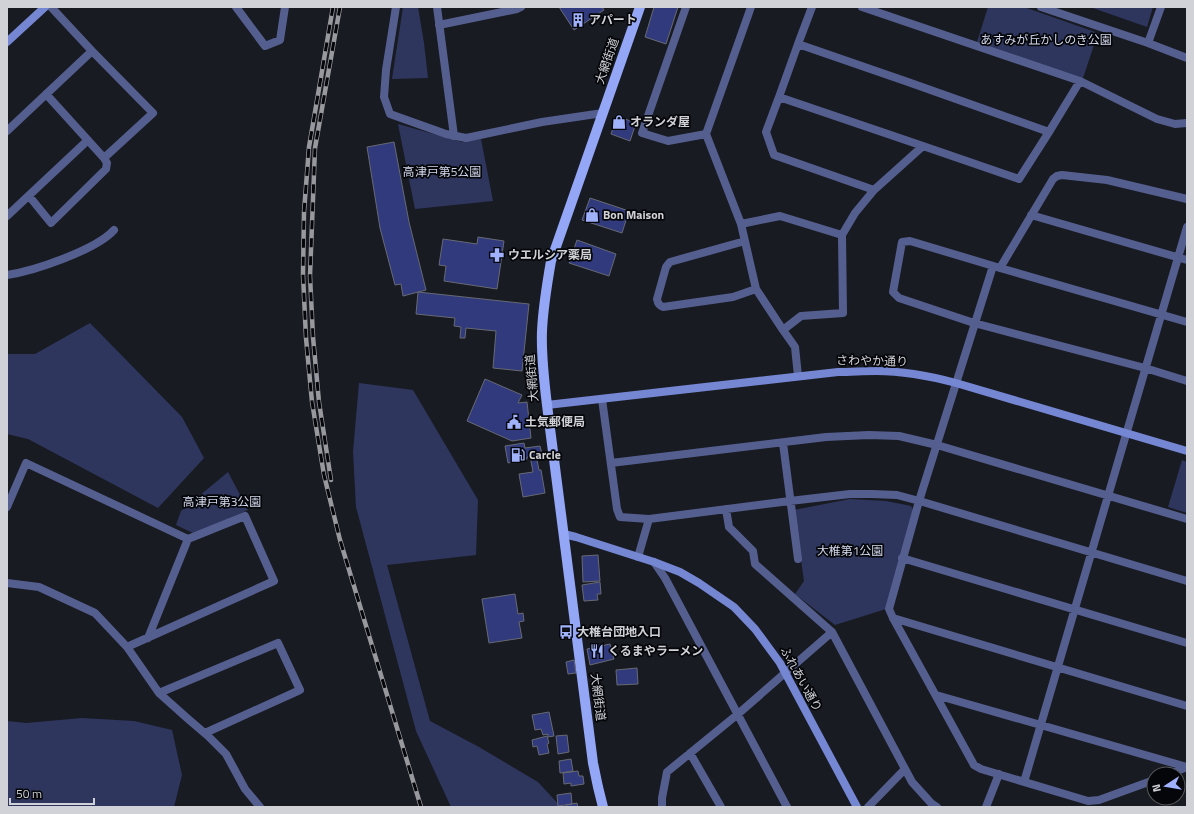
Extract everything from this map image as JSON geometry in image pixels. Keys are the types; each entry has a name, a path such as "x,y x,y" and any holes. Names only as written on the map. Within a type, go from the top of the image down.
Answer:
{"main road":[{"name":"大網街道","path":"603,807 593,763 547,405 542,363 542,331 545,294 551,261 640,7"}],"street":[{"path":"7,42 45,7"},
{"path":"51,7 92,52 153,113 104,158"},
{"path":"236,7 265,46 280,40 285,7"},
{"path":"396,7 386,70 384,97 390,114 446,134 466,138 542,122 603,113"},
{"path":"437,7 454,136"},
{"path":"439,25 521,7"},
{"path":"686,7 642,133 668,141 706,134"},
{"path":"751,7 706,134 741,224 756,289 795,347 798,376"},
{"path":"812,7 766,132 774,155 874,190"},
{"path":"862,7 1080,81 1157,119 1175,124 1187,123"},
{"path":"1041,7 1148,43 1187,58"},
{"path":"1148,43 1161,7"},
{"path":"798,44 916,84 1049,132"},
{"path":"7,131 92,52"},
{"path":"779,97 1018,179 1080,81"},
{"path":"29,196 51,223 106,169 107,163 46,94"},
{"path":"7,216 88,140"},
{"path":"783,330 801,316 843,312 842,235 855,213 874,190 923,146"},
{"path":"1146,783 1099,800 1088,801 981,769 974,765 889,609 902,558 974,323 996,267 1053,179 1062,175 1107,180 1187,199"},
{"path":"1031,215 1187,260"},
{"path":"741,224 780,216 842,235"},
{"path":"1024,782 1187,227"},
{"path":"7,275 21,273 68,257 108,236 114,230"},
{"path":"1187,322 996,267 910,240 902,242 893,292 899,298 974,323 1145,368 1187,381"},
{"path":"745,241 670,262 666,267 656,299 659,306 663,307 733,296 756,289"},
{"name":"さわやか通り","path":"547,405 838,372 876,371 909,373 956,383 1187,452"},
{"path":"602,399 617,509 620,517 649,519 726,510 790,500 850,494 897,495 1187,581"},
{"path":"611,463 826,437 869,435 899,436 937,445 1187,519"},
{"path":"783,442 798,559"},
{"path":"7,507 26,463 188,539"},
{"path":"726,510 729,527 753,551 755,564 832,632 912,782 931,803 937,807"},
{"path":"127,648 274,581 244,516 188,539 148,638"},
{"path":"638,557 649,519"},
{"name":"ふれあい通り","path":"564,534 654,562 680,572 734,607 755,628 774,653 857,807"},
{"path":"902,558 1187,644"},
{"path":"654,562 665,578 787,807"},
{"path":"7,584 39,587 95,613 127,648 159,693 205,733 226,754 245,789 260,807"},
{"path":"893,618 1187,706"},
{"path":"662,807 662,798 667,772 738,714 832,632"},
{"path":"159,693 278,643 300,690 205,733"},
{"path":"936,695 1187,767"},
{"path":"690,753 721,807"},
{"path":"868,807 905,769"},
{"path":"986,807 999,774"}],"green space":[{"path":"403,7 418,7 428,78 392,79"},
{"name":"あすみが丘かしのき公園","path":"988,7 1024,7 1098,33 1083,78 977,42"},
{"path":"1090,7 1153,7 1147,27"},
{"name":"高津戸第5公園","path":"398,124 462,142 481,139 493,201 415,209"},
{"path":"90,323 182,417 204,458 158,508 28,439 7,434 7,354 35,354"},
{"path":"359,383 413,390 478,500 476,555 387,565 430,721 479,747 538,782 561,807 451,807 416,731 356,507 353,452"},
{"path":"1182,460 1187,462 1187,513 1168,507"},
{"name":"高津戸第3公園","path":"228,472 248,510 195,534 176,525 181,511"},
{"name":"大椎第1公園","path":"850,499 886,501 911,506 913,510 886,609 835,625 795,594 804,581 794,510"},
{"path":"82,718 134,721 172,730 182,775 174,807 7,807 7,721 26,723"}],"building":[{"name":"アパート","path":"559,7 602,7 604,10 574,30"},
{"path":"654,7 678,7 666,44 645,37"},
{"path":"617,116 636,123 630,141 611,134"},
{"path":"394,142 409,222 426,290 403,296 401,284 395,285 380,228 367,147"},
{"path":"590,198 629,211 622,233 582,220"},
{"path":"478,237 504,241 497,289 444,281 446,266 439,265 443,239 477,244"},
{"path":"577,240 616,254 609,276 569,263"},
{"path":"418,292 529,304 522,371 493,368 496,331 466,328 465,338 460,338 461,327 454,326 455,318 416,314"},
{"path":"485,379 522,395 518,403 527,402 531,438 512,441 467,421"},
{"path":"524,443 525,448 540,446 542,454 536,455 539,470 541,470 545,493 523,497 519,474 533,472 530,456 527,457 527,459 508,463 505,446"},
{"path":"598,555 600,581 583,582 582,556"},
{"path":"600,582 601,594 597,594 598,600 584,601 582,585"},
{"path":"515,594 518,614 523,613 524,621 519,622 522,638 489,643 482,599"},
{"path":"610,644 614,659 590,665 587,649"},
{"path":"574,660 576,673 568,674 566,662"},
{"path":"637,668 638,684 617,685 616,670"},
{"path":"549,712 554,736 548,737 548,734 543,735 541,729 535,730 532,715"},
{"path":"567,735 569,752 558,754 556,736"},
{"path":"547,736 549,753 539,755 537,746 533,747 532,740"},
{"path":"571,759 573,771 560,773 559,761"},
{"path":"578,771 579,776 583,776 584,784 571,786 571,783 564,784 563,773"},
{"path":"571,793 572,804 558,806 557,795"},
{"path":"577,803 578,807 567,807 566,805"}],"railway":[{"path":"333,7 309,147 304,212 303,275 306,338 312,402 324,475 340,540 421,807"},
{"path":"331,480 319,402 313,337 310,276 315,148 340,7"}],"place":[{"name":"アパート","path":"578,20"},
{"name":"オランダ屋","path":"619,122"},
{"name":"Bon Maison","path":"592,215"},
{"name":"ウエルシア薬局","path":"497,255"},
{"name":"土気郵便局","path":"514,422"},
{"name":"Carcle","path":"518,455"},
{"name":"大椎台団地入口","path":"566,632"},
{"name":"くるまやラーメン","path":"597,651"}]}
